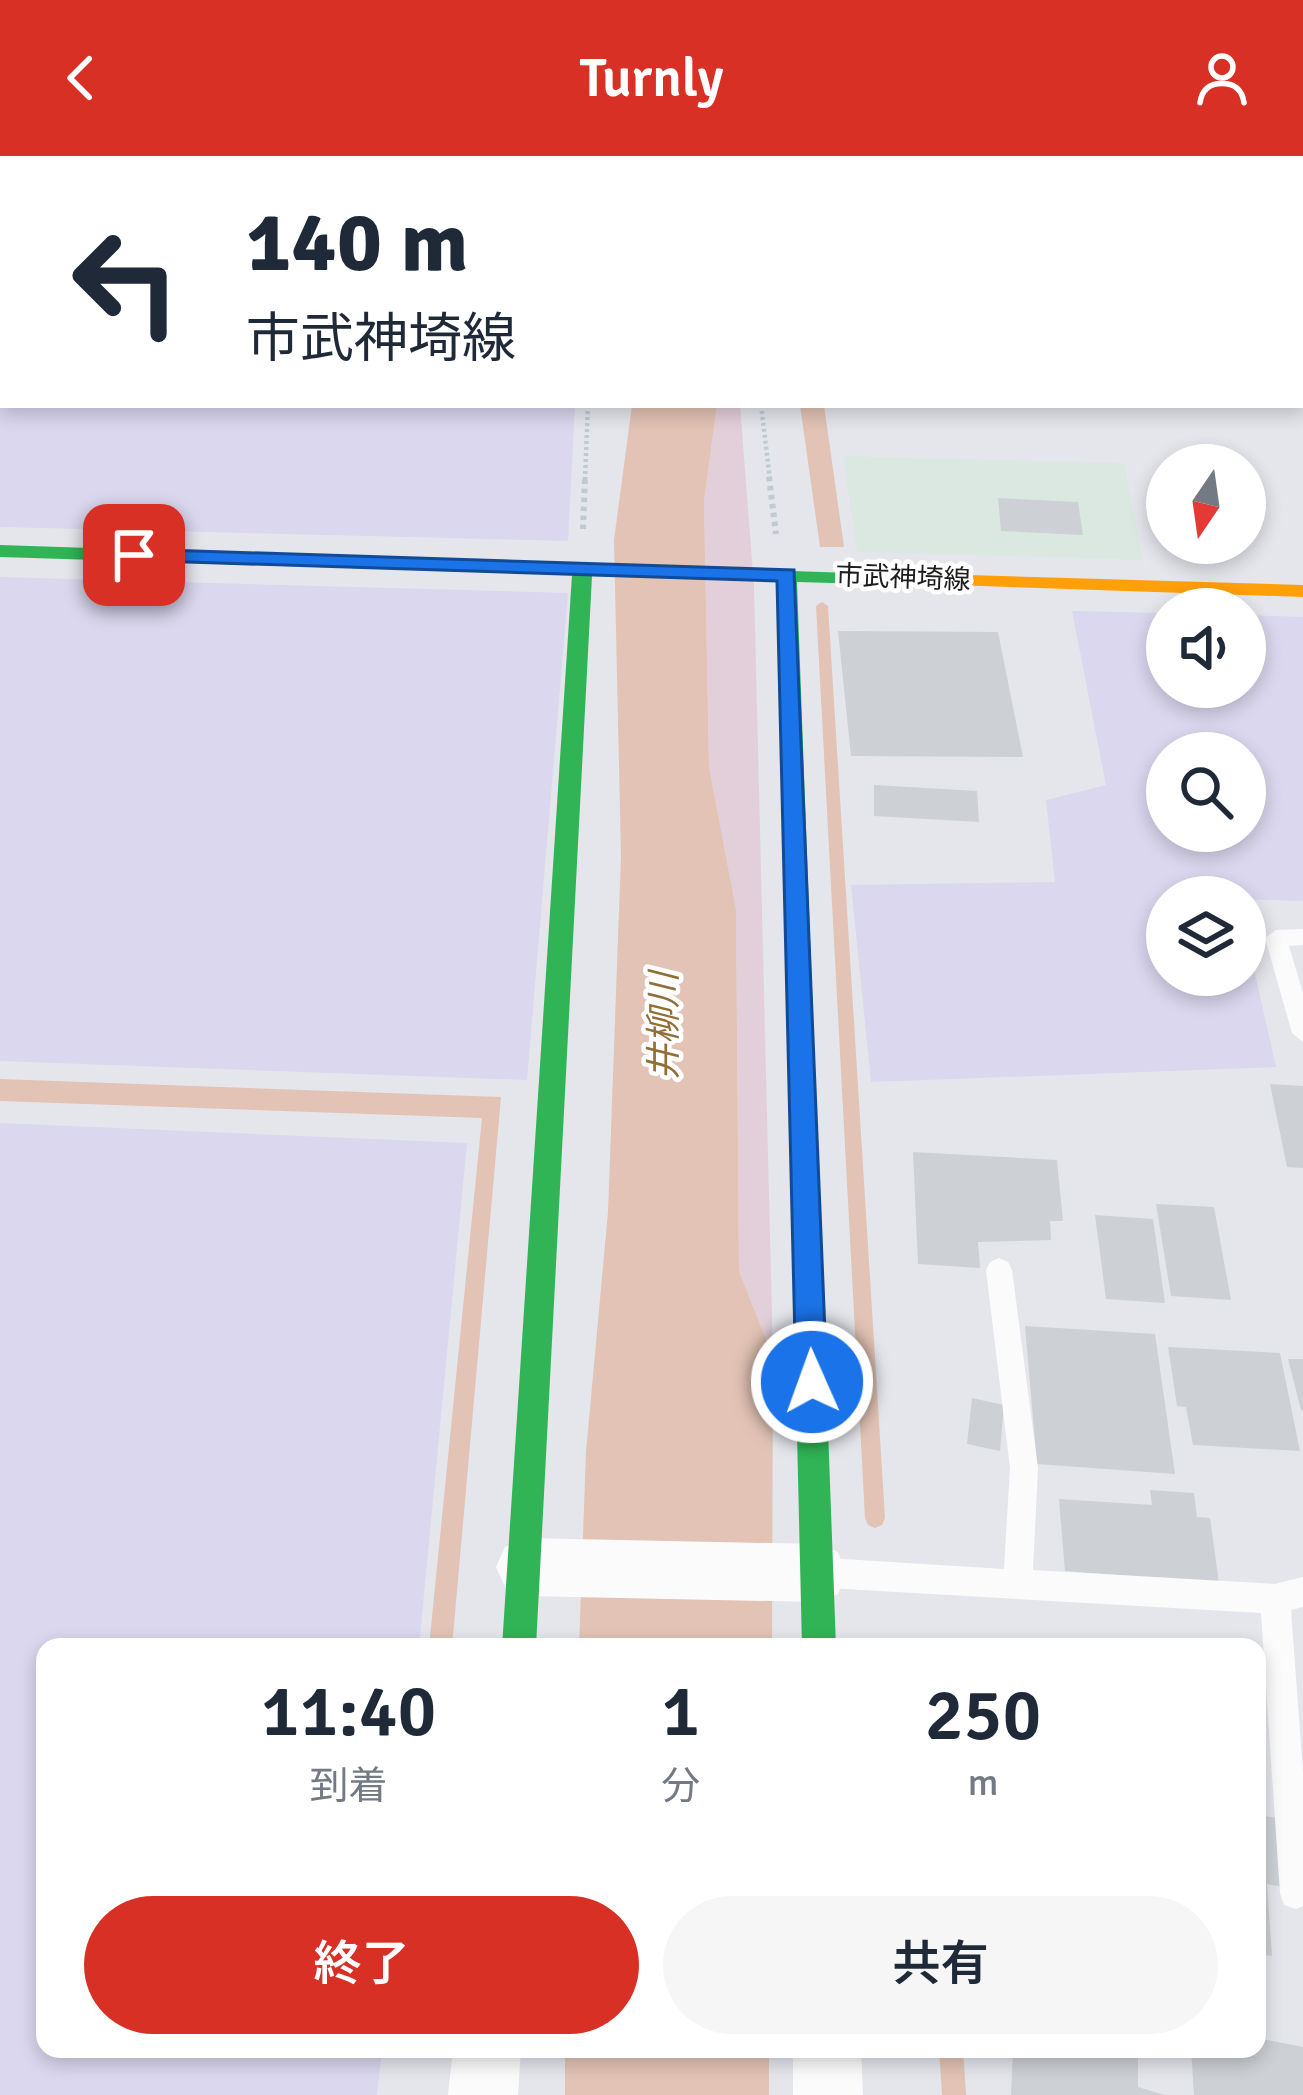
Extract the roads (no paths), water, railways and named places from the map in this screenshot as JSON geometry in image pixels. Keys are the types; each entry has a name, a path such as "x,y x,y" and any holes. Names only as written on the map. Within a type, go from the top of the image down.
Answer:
{"street":[{"name":"市武神埼線","path":"0,551 1303,591"},
{"path":"520,1638 588,567"},
{"path":"777,574 819,1638"},
{"path":"525,1567 818,1573"},
{"path":"483,2095 486,2058"},
{"path":"827,2058 828,2095"}],"lane":[{"path":"1303,938 1276,938 1303,1033"},
{"path":"999,1270 1024,1468 1018,1581"},
{"path":"818,1573 1289,1596 1296,1893"}],"water":[{"name":"井柳川","path":"632,408 717,408 704,501 709,767 736,909 739,1271 773,1357 772,1638 579,1638 586,1452 608,1212 621,856 614,540"},
{"path":"800,408 824,408 844,547 820,547"},
{"path":"0,1079 501,1097 453,1638 430,1638 482,1118 0,1101"},
{"path":"565,2058 769,2058 769,2095 565,2095"}],"waterway":[{"path":"822,606 875,1518"},
{"path":"952,2058 954,2095"}]}
